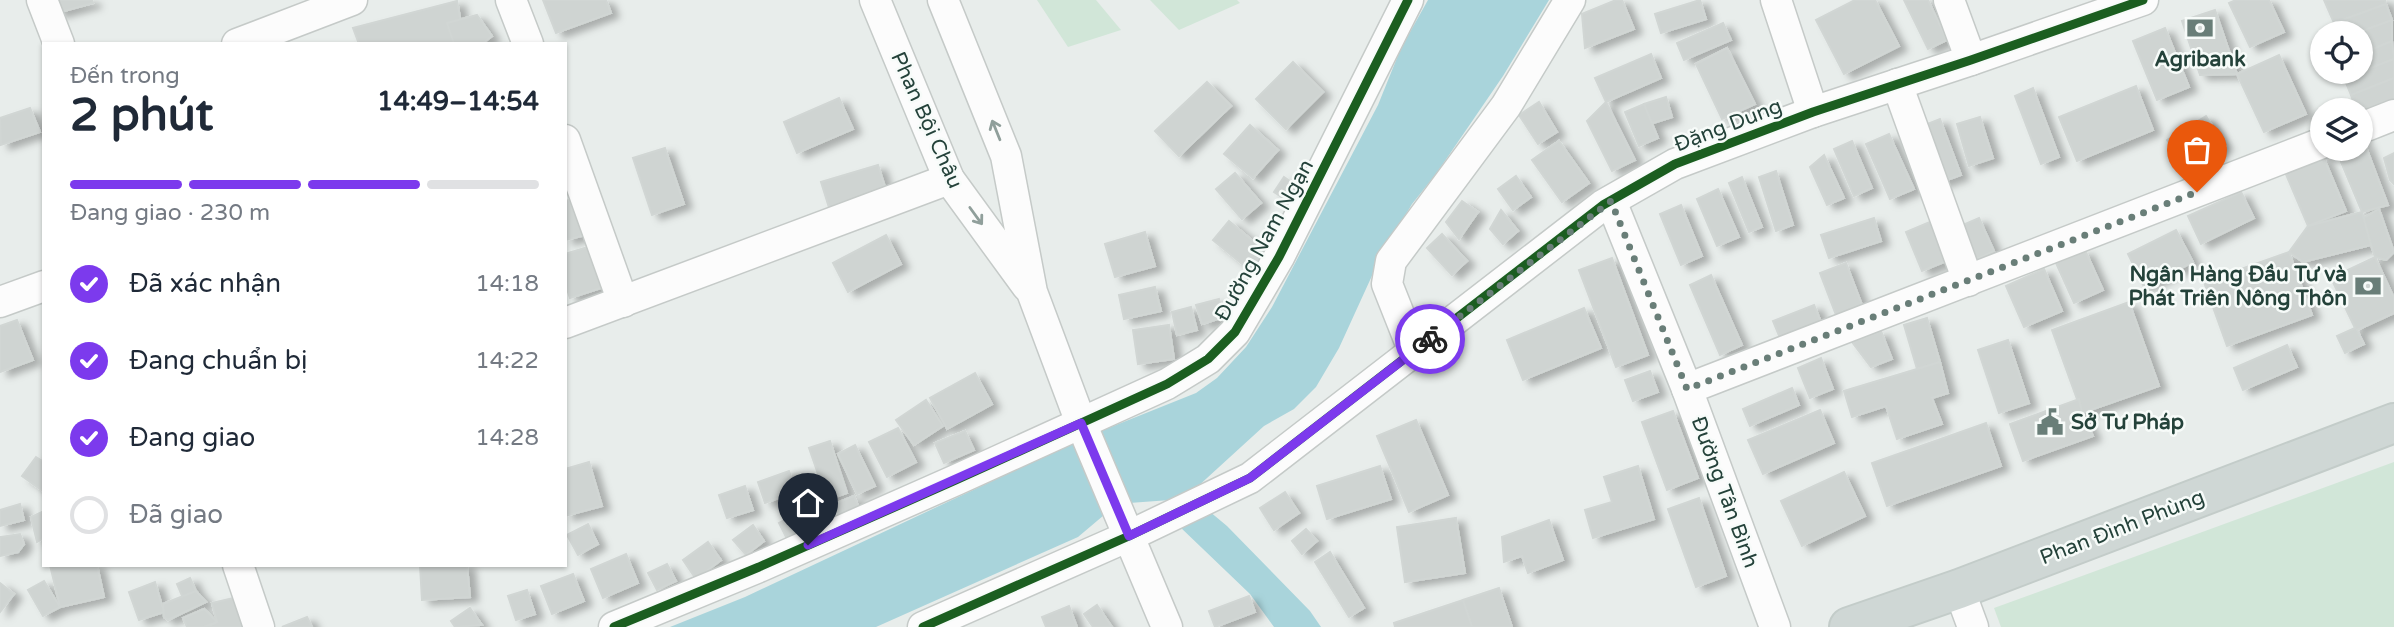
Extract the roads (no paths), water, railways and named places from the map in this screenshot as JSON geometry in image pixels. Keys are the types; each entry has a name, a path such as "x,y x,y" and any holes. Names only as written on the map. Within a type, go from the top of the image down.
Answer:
{"main road":[{"name":"Phan Đình Phùng","path":"1849,627 1959,589 2394,423"}],"street":[{"path":"42,0 58,42"},
{"path":"242,42 352,0"},
{"path":"511,0 527,42"},
{"name":"Phan Bội Châu","path":"875,0 949,179 1032,292"},
{"path":"943,0 1006,156 1032,292 1081,423 1167,627"},
{"name":"Đường Nam Ngạn","path":"614,627 772,562 1081,423 1167,384 1208,359 1235,332 1279,257 1408,0"},
{"path":"1414,352 1387,284 1391,261 1506,106 1570,0"},
{"path":"1776,0 1813,112"},
{"path":"1949,0 1971,60"},
{"name":"Đặng Dung","path":"923,627 1129,536 1250,478 1611,201 1675,164 1813,112 2143,0"},
{"path":"1897,84 1968,281"},
{"path":"2373,123 2394,115"},
{"path":"567,145 624,302"},
{"path":"1687,389 2310,148"},
{"path":"567,322 949,179"},
{"name":"Đường Tân Bình","path":"1611,201 1687,389 1775,627"},
{"path":"0,302 42,287"},
{"path":"239,567 259,627"},
{"path":"1959,589 1973,627"}],"water":[{"path":"1428,0 1549,0 1503,76 1436,174 1412,204 1381,256 1339,348 1316,387 1294,409 1264,426 1184,499 1129,503 1110,510 1078,537 876,627 670,627 745,597 1086,437 1196,393 1217,378 1246,347 1272,307 1378,105 1401,48"},
{"path":"1209,511 1310,611 1321,627 1274,627 1250,594 1179,526"}],"place":[{"name":"Agribank","path":"2200,28"},
{"name":"Ngân Hàng Đầu Tư và Phát Triên Nông Thôn","path":"2368,286"},
{"name":"Sở Tư Pháp","path":"2050,422"}]}
